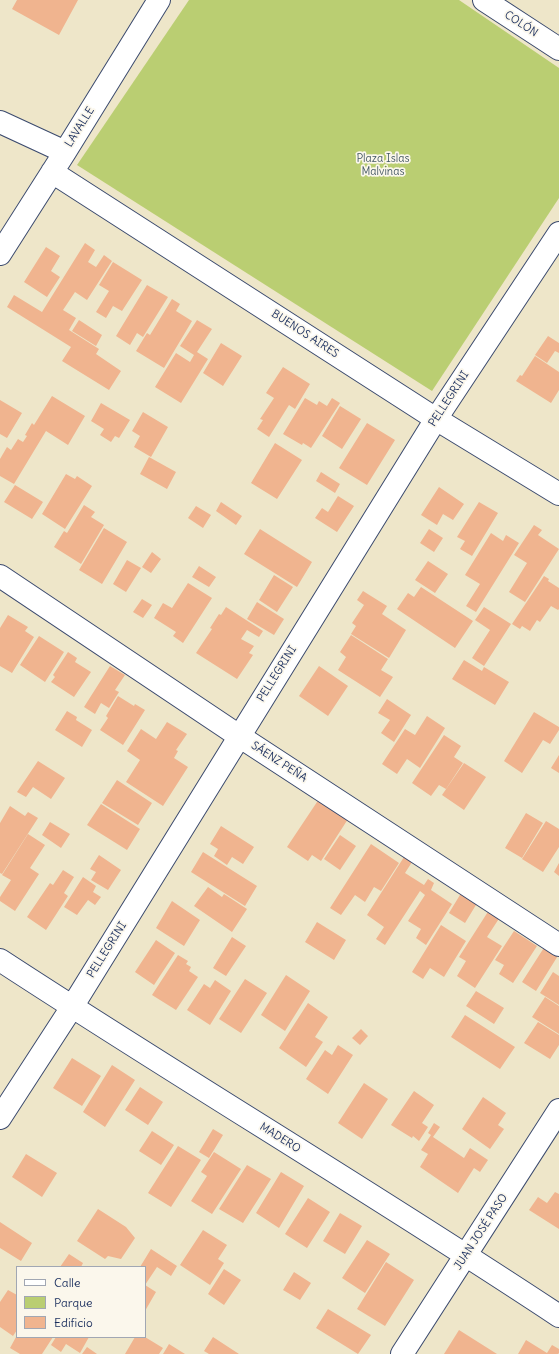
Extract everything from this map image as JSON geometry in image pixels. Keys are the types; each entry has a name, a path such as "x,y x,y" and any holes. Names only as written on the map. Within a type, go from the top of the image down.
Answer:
{"street":[{"name":"LAVALLE","path":"0,254 159,0"},
{"name":"COLÓN","path":"484,0 559,49"},
{"path":"0,122 65,152"},
{"name":"BUENOS AIRES","path":"52,172 436,419 559,494"},
{"name":"PELLEGRINI","path":"0,1118 72,1007 436,419 559,233"},
{"name":"SÁENZ PEÑA","path":"0,576 239,736 559,945"},
{"name":"MADERO","path":"0,960 72,1007 467,1254 559,1316"},
{"name":"JUAN JOSÉ PASO","path":"402,1354 559,1110"}],"green space":[{"name":"Plaza Islas Malvinas","path":"189,0 459,0 559,68 559,198 432,391 77,165"}],"building":[{"path":"17,0 78,0 59,35 12,9"},
{"path":"85,243 95,250 88,262 96,267 104,255 112,261 87,300 75,292 63,310 76,318 69,330 99,349 96,354 121,371 109,390 62,361 71,347 7,307 14,295 42,312"},
{"path":"46,247 60,256 51,271 60,277 47,297 24,282"},
{"path":"113,262 142,280 122,311 113,306 106,318 96,312 109,291 99,285"},
{"path":"147,285 168,297 143,337 137,333 130,345 116,336"},
{"path":"172,299 180,304 176,311 192,321 164,368 136,351 147,333 150,335"},
{"path":"79,320 102,335 96,346 72,331"},
{"path":"197,320 212,329 197,352 208,359 181,403 155,387 176,353 190,362 194,355 180,346"},
{"path":"548,336 559,343 559,353 555,351 547,363 535,355"},
{"path":"221,343 242,356 223,386 203,373"},
{"path":"535,356 559,372 559,390 551,403 516,381 520,375 522,376"},
{"path":"283,367 310,384 295,409 289,405 269,437 257,429 263,420 260,419 274,398 266,393"},
{"path":"52,396 85,416 68,445 46,431 14,484 0,476 0,459 7,447 11,450 18,439 23,442 32,423 34,425"},
{"path":"305,398 317,405 319,401 327,406 332,398 340,403 311,448 303,443 302,445 283,434"},
{"path":"0,400 22,413 7,438 0,434"},
{"path":"101,403 130,420 119,438 115,436 111,442 100,435 104,429 91,421"},
{"path":"340,406 361,419 342,449 322,436"},
{"path":"143,412 168,427 151,457 134,447 140,436 132,431"},
{"path":"367,423 395,440 367,485 339,468"},
{"path":"275,443 302,460 277,499 251,483"},
{"path":"149,457 176,472 167,489 140,474"},
{"path":"321,472 340,484 335,493 316,481"},
{"path":"66,474 75,479 77,476 92,486 65,529 42,514"},
{"path":"15,485 43,502 32,519 4,502"},
{"path":"439,487 464,504 453,520 443,514 437,525 421,515"},
{"path":"338,496 354,506 337,532 315,518 322,508 328,512"},
{"path":"221,502 242,516 236,525 216,511"},
{"path":"479,502 498,513 472,556 460,549 465,541 457,537"},
{"path":"84,505 95,512 91,517 104,525 81,564 54,547 64,531 67,533"},
{"path":"196,506 211,515 203,528 188,518"},
{"path":"534,525 542,530 538,535 559,549 525,602 509,592 527,563 514,555"},
{"path":"104,528 127,542 102,584 79,570"},
{"path":"260,529 312,562 297,587 244,554"},
{"path":"429,529 443,538 434,552 420,543"},
{"path":"491,533 503,541 506,535 519,543 476,612 466,606 480,584 465,575"},
{"path":"152,552 161,559 151,573 142,567"},
{"path":"127,560 141,568 126,592 113,584"},
{"path":"428,561 448,574 435,593 415,580"},
{"path":"199,566 216,577 209,587 192,577"},
{"path":"274,575 293,587 277,612 259,600"},
{"path":"544,576 549,579 548,581 559,588 559,609 558,610 551,606 540,622 537,620 530,631 522,626 520,629 512,624"},
{"path":"188,583 212,598 183,643 173,636 176,632 154,618 163,603 172,608"},
{"path":"421,587 473,621 455,648 397,609 408,593 414,597"},
{"path":"363,591 387,606 382,614 406,630 389,658 351,634 356,626 352,623 364,605 357,600"},
{"path":"142,599 152,605 143,618 133,612"},
{"path":"257,602 284,619 274,635 247,619"},
{"path":"226,607 263,631 259,637 247,630 241,639 254,646 249,653 253,655 237,679 196,653 212,629 210,628 219,614 221,615"},
{"path":"484,607 511,624 484,666 472,658 490,630 475,620"},
{"path":"8,615 28,627 25,631 34,637 12,673 0,666 0,628"},
{"path":"351,635 388,659 381,670 393,677 380,697 338,670 346,657 340,652"},
{"path":"39,636 64,652 45,682 20,665"},
{"path":"68,652 77,658 75,662 91,672 74,697 51,682 55,677 53,675"},
{"path":"464,660 482,671 484,667 509,682 495,705 452,679"},
{"path":"110,666 125,675 115,690 119,692 109,708 101,703 95,714 84,707"},
{"path":"319,666 348,686 328,716 299,696"},
{"path":"118,696 134,706 135,704 145,710 123,745 100,730 108,718 106,716"},
{"path":"387,699 411,715 394,742 381,733 390,720 378,713"},
{"path":"67,711 77,717 76,720 92,730 82,747 55,730"},
{"path":"534,712 559,727 559,730 550,744 543,740 522,773 504,761"},
{"path":"427,716 445,728 420,768 407,759 397,774 382,764 405,729 415,735"},
{"path":"167,722 187,734 176,750 178,751 174,758 188,767 163,806 126,782 140,760 127,751 141,729 156,739"},
{"path":"444,735 461,746 454,757 463,763 446,789 439,785 431,796 412,783"},
{"path":"559,755 559,773 551,768"},
{"path":"38,761 65,778 51,799 33,787 26,797 17,792"},
{"path":"464,763 486,777 464,810 442,795"},
{"path":"117,780 152,803 138,825 102,803"},
{"path":"319,799 348,819 321,861 312,855 308,861 287,847"},
{"path":"101,804 140,829 127,850 87,825"},
{"path":"10,806 25,816 28,812 38,818 2,874 0,873 0,823"},
{"path":"526,813 543,823 522,858 505,848"},
{"path":"546,821 559,829 559,847 543,872 522,859"},
{"path":"50,822 70,834 61,848 42,835"},
{"path":"221,826 254,847 243,864 232,857 227,865 214,856 218,849 210,844"},
{"path":"28,834 45,845 30,868 39,874 15,911 0,901 0,897 11,880 2,875"},
{"path":"340,835 356,846 340,870 324,859"},
{"path":"371,844 399,863 381,891 374,887 365,902 355,895 341,915 330,908"},
{"path":"203,852 257,886 245,906 191,872"},
{"path":"99,855 121,870 108,890 91,880 96,872 90,869"},
{"path":"404,857 412,862 405,873 424,885 428,879 434,883 431,890 452,904 426,945 416,938 421,929 408,921 425,895 420,891 385,945 376,939 384,927 367,915"},
{"path":"559,863 559,876 554,872"},
{"path":"63,870 74,877 64,893 68,896 46,930 27,917 50,883 53,885"},
{"path":"83,877 96,886 93,892 101,897 95,905 88,900 77,915 64,907"},
{"path":"208,887 222,897 224,894 247,909 232,932 194,906"},
{"path":"463,890 479,900 465,923 449,913"},
{"path":"172,901 200,920 184,946 156,928"},
{"path":"491,907 502,914 487,937 502,946 475,988 457,976 466,961 459,957"},
{"path":"317,922 346,940 334,960 305,942"},
{"path":"441,925 466,941 444,977 430,968 423,979 412,972"},
{"path":"514,931 537,946 513,983 499,974 504,965 495,960"},
{"path":"232,937 246,946 226,976 213,968"},
{"path":"156,940 175,953 154,985 135,972"},
{"path":"547,943 559,954 536,991 522,982"},
{"path":"178,955 188,961 186,964 191,967 189,971 198,977 176,1010 152,995"},
{"path":"553,972 559,976 559,1005 540,993"},
{"path":"286,975 310,991 285,1031 261,1015"},
{"path":"245,979 267,993 241,1033 219,1019"},
{"path":"215,980 231,991 210,1025 187,1010 204,984 210,988"},
{"path":"476,991 504,1008 494,1024 466,1006"},
{"path":"545,997 559,1006 559,1034 532,1017"},
{"path":"308,1003 328,1017 315,1037 323,1042 306,1067 279,1048"},
{"path":"465,1015 515,1047 500,1069 451,1037"},
{"path":"538,1022 559,1035 559,1045 550,1059 524,1043"},
{"path":"361,1029 368,1036 360,1045 352,1038"},
{"path":"338,1045 353,1055 328,1094 306,1079 325,1050 332,1055"},
{"path":"72,1058 101,1076 82,1106 53,1088"},
{"path":"112,1065 135,1080 105,1127 83,1112"},
{"path":"364,1083 388,1099 362,1139 338,1123"},
{"path":"140,1087 163,1102 148,1125 125,1110"},
{"path":"414,1091 434,1105 422,1123 428,1127 419,1141 413,1136 412,1138 391,1125"},
{"path":"483,1097 506,1113 498,1125 504,1129 490,1149 462,1129"},
{"path":"434,1123 440,1127 433,1137 464,1158 470,1148 488,1160 480,1172 474,1168 458,1193 420,1167 428,1154 421,1150 431,1135 428,1133"},
{"path":"213,1129 223,1135 209,1158 199,1152"},
{"path":"152,1131 174,1145 161,1165 139,1151"},
{"path":"178,1146 201,1160 171,1207 148,1193"},
{"path":"214,1152 241,1169 212,1214 191,1201 207,1176 201,1172"},
{"path":"26,1154 57,1173 42,1197 12,1177"},
{"path":"247,1165 271,1179 243,1223 219,1209"},
{"path":"281,1172 304,1186 279,1228 256,1213"},
{"path":"555,1192 559,1194 559,1229 529,1210 538,1197 547,1203"},
{"path":"308,1198 330,1212 307,1248 285,1234"},
{"path":"98,1209 126,1227 135,1238 121,1259 108,1256 105,1259 77,1241"},
{"path":"340,1213 362,1226 345,1254 323,1241"},
{"path":"0,1222 32,1243 21,1261 0,1248"},
{"path":"203,1230 227,1245 218,1259 224,1263 210,1285 180,1265"},
{"path":"367,1240 390,1254 365,1293 342,1278"},
{"path":"151,1249 177,1266 171,1276 157,1267 146,1284 146,1266 141,1266"},
{"path":"69,1254 83,1263 82,1266 61,1266"},
{"path":"386,1262 414,1280 385,1326 357,1309"},
{"path":"224,1269 241,1280 224,1305 208,1294"},
{"path":"294,1272 311,1283 300,1300 283,1290"},
{"path":"146,1286 156,1292 146,1309"},
{"path":"8,1290 16,1294 16,1332 13,1336 0,1327 0,1302"},
{"path":"328,1309 371,1335 358,1354 316,1328"},
{"path":"459,1330 497,1354 444,1354"},
{"path":"16,1337 52,1338 42,1354 20,1354 10,1348"},
{"path":"213,1337 239,1354 209,1354 204,1351"},
{"path":"55,1338 88,1338 80,1353 66,1344 61,1352 51,1345"},
{"path":"134,1338 146,1338 163,1348 159,1354 125,1354"},
{"path":"526,1340 547,1353 552,1345 559,1349 559,1353 518,1354"},
{"path":"169,1344 185,1354 163,1354"},
{"path":"87,1347 97,1354 82,1354"}]}
